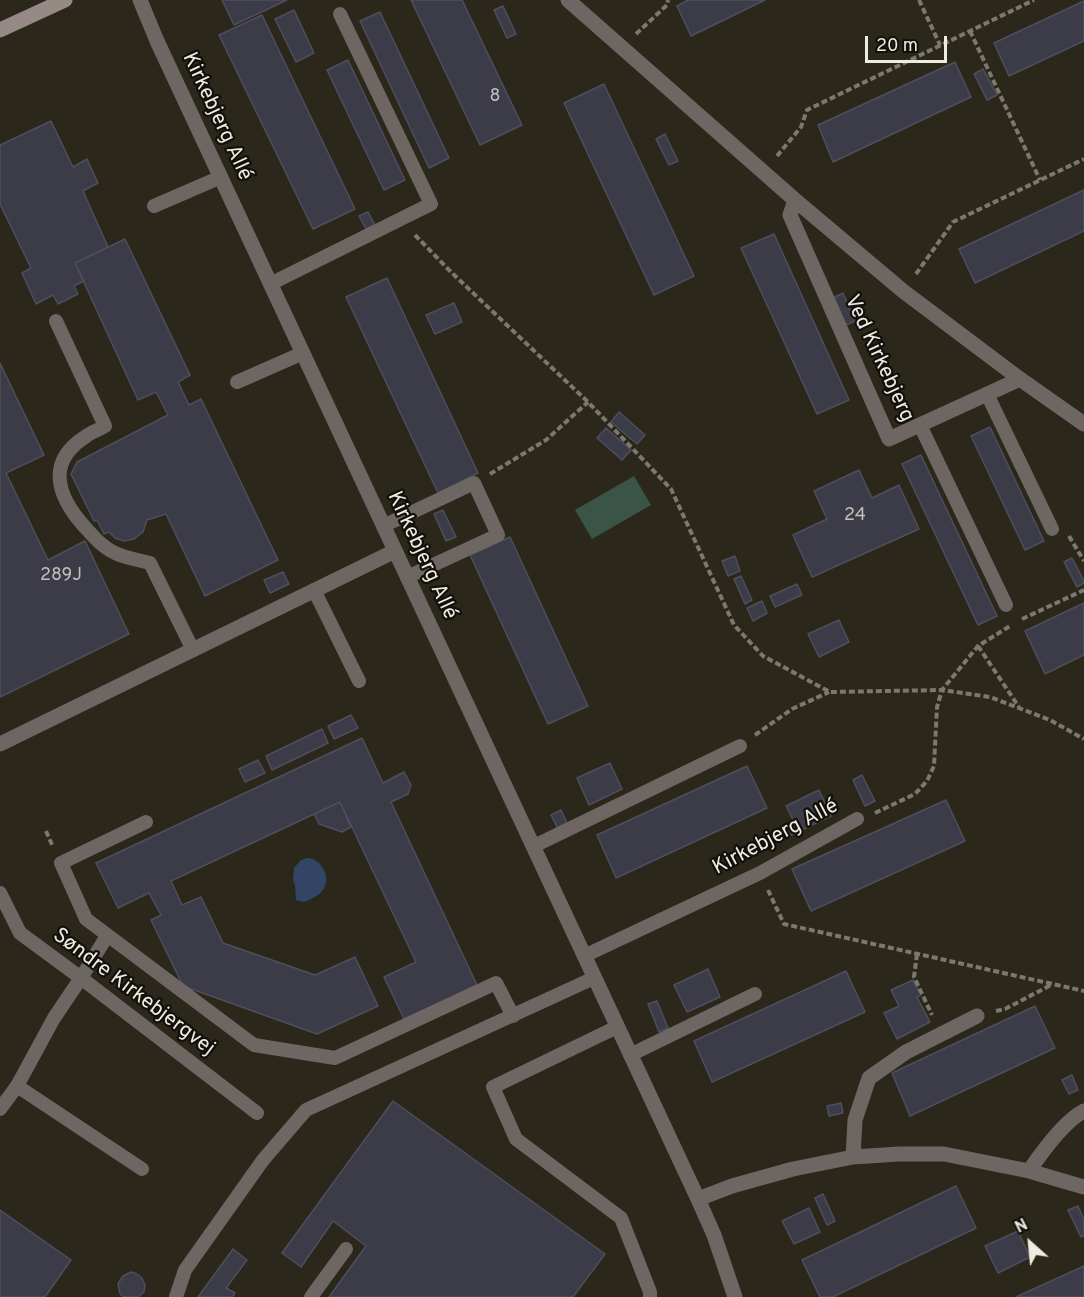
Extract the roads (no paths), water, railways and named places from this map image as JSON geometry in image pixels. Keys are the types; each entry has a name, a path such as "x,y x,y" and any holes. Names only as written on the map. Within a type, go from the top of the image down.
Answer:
{"street":[{"path":"0,30 65,0"},
{"name":"Kirkebjerg Allé","path":"140,0 270,284 698,1199 714,1235 735,1297"},
{"name":"Ved Kirkebjerg","path":"568,0 795,200 903,291 1084,424"},
{"name":"Ved Kirkebjerg","path":"795,200 790,215 889,439 1020,379"},
{"path":"0,744 395,551"},
{"path":"853,1157 855,1120 869,1078 906,1052 977,1016"},
{"path":"1029,1171 1043,1150 1076,1115 1084,1111"},
{"path":"698,1199 732,1186 793,1169 853,1157 899,1154 945,1154 1029,1171 1084,1187"}],"lane":[{"path":"270,284 431,204 340,14"},
{"path":"154,206 221,177"},
{"path":"56,321 105,426 85,437 64,457 59,480 70,510 105,547 116,554 150,563 193,650"},
{"path":"237,382 303,352"},
{"path":"987,394 1052,529"},
{"path":"920,425 1006,605"},
{"path":"383,526 474,483 498,535 407,577"},
{"path":"314,590 359,681"},
{"path":"534,846 740,746"},
{"name":"Kirkebjerg Allé","path":"584,956 760,873 857,819"},
{"path":"146,822 61,863 86,919 254,1045 335,1058 496,982 513,1016"},
{"name":"Søndre Kirkebjergvej","path":"0,893 20,933 257,1113"},
{"path":"0,1109 17,1086 54,1018 107,936"},
{"path":"176,1297 185,1270 263,1161 306,1110 594,978"},
{"path":"630,1055 755,994"},
{"path":"617,1027 493,1087 516,1139 621,1218 650,1297"},
{"path":"17,1086 142,1169"},
{"path":"311,1297 346,1249"}],"water":[{"path":"307,858 321,865 326,874 326,880 321,892 314,898 303,902 296,900 294,868 301,860"}]}
